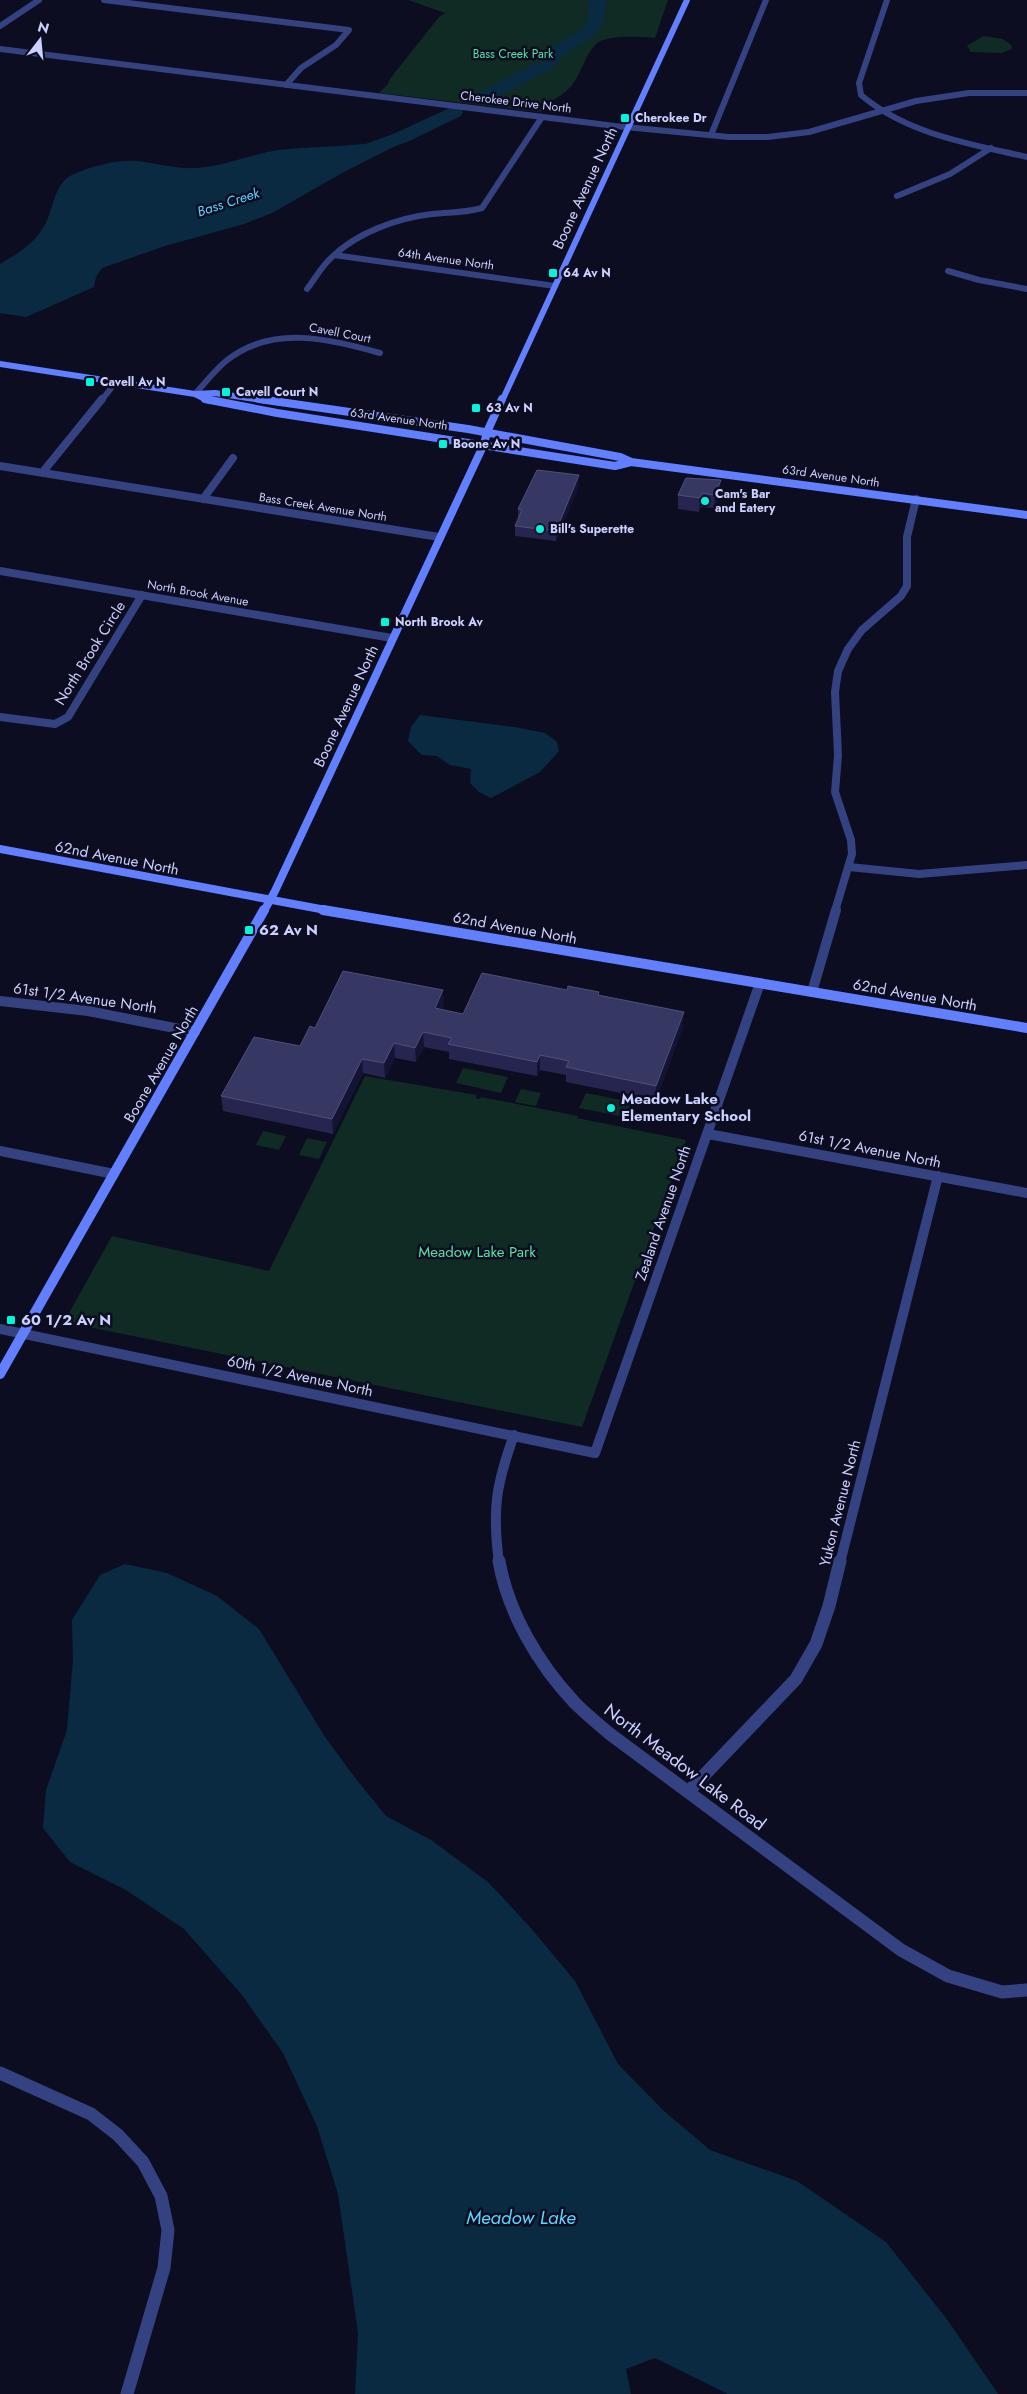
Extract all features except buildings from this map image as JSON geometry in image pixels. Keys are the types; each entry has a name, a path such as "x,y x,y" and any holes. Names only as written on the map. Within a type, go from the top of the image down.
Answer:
{"street":[{"path":"0,26 39,0"},
{"path":"104,0 178,7 349,30 336,45 301,68 286,85"},
{"name":"Boone Avenue North","path":"0,1374 270,901 484,444 487,432 687,0"},
{"path":"711,136 766,0"},
{"path":"887,0 859,83 861,95 883,110 936,133 1027,157"},
{"name":"Cherokee Drive North","path":"0,49 542,117 711,136 746,138 789,136 828,128 883,110 942,96 978,93 1027,93"},
{"path":"307,289 334,255 350,242 366,234 406,220 431,214 467,212 482,208 542,117"},
{"path":"897,196 956,171 991,148"},
{"name":"64th Avenue North","path":"334,255 555,286"},
{"path":"948,271 988,282 1027,289"},
{"name":"Cavell Court","path":"195,394 227,360 252,345 270,340 289,337 324,339 380,352"},
{"name":"63rd Avenue North","path":"0,364 195,394 215,393 290,402 487,432 525,441 620,457 631,462 1027,515"},
{"path":"42,472 116,382"},
{"name":"63rd Avenue North","path":"195,394 206,400 277,413 615,466 631,462"},
{"path":"204,499 233,458"},
{"name":"Bass Creek Avenue North","path":"0,466 439,537"},
{"path":"812,992 852,854 851,840 835,792 838,755 835,692 838,671 848,649 862,630 901,596 907,586 907,537 916,499"},
{"name":"North Brook Avenue","path":"0,571 392,638"},
{"name":"North Brook Circle","path":"0,717 55,724 68,716 142,595"},
{"name":"62nd Avenue North","path":"0,849 270,901 1027,1028"},
{"path":"849,867 919,874 1027,865"},
{"name":"Zealand Avenue North","path":"595,1453 760,983"},
{"name":"61st 1/2 Avenue North","path":"0,1001 88,1011 195,1032"},
{"name":"61st 1/2 Avenue North","path":"708,1134 1027,1193"},
{"path":"0,1151 114,1174"},
{"name":"Yukon Avenue North","path":"688,1792 796,1680 816,1644 829,1606 938,1176"},
{"name":"60th 1/2 Avenue North","path":"0,1329 595,1453"},
{"name":"North Meadow Lake Road","path":"514,1435 500,1472 496,1509 496,1548 506,1589 522,1628 545,1666 574,1702 610,1734 901,1950 948,1976 1002,1992 1027,1990"},
{"path":"0,2073 91,2114 118,2135 143,2162 161,2196 168,2230 164,2268 127,2394"}],"green space":[{"name":"Bass Creek Park","path":"408,0 668,0 655,38 615,38 607,39 595,45 572,85 540,112 379,93 439,17 445,13"},
{"path":"983,36 1003,39 1011,45 1012,49 1001,53 971,52 967,46"},
{"path":"463,1068 508,1077 501,1093 456,1083"},
{"name":"Meadow Lake Park","path":"365,1076 476,1095 476,1098 480,1099 481,1097 578,1116 577,1118 686,1140 582,1427 64,1322 112,1236 269,1271"},
{"path":"521,1089 541,1093 536,1106 515,1102"},
{"path":"586,1093 631,1102 625,1117 579,1108"},
{"path":"263,1131 286,1136 279,1150 256,1145"},
{"path":"307,1138 327,1142 319,1159 299,1155"}],"water":[{"path":"400,138 409,139 342,173 272,213 244,224 165,246 102,268 96,277 94,287 26,317 0,313 0,264 22,250 37,236 49,216 61,185 74,174 89,168 122,161 198,168 219,165 279,150 355,145"},
{"path":"420,715 514,727 545,733 557,742 559,751 540,772 491,798 479,792 470,783 471,769 450,765 437,756 422,755 408,741 411,727"},
{"name":"Meadow Lake","path":"125,1564 167,1573 217,1596 259,1629 325,1737 386,1816 431,1840 488,1882 530,1927 575,1981 618,2064 664,2111 710,2150 797,2181 886,2242 949,2322 998,2394 728,2394 655,2358 626,2369 631,2394 355,2394 358,2333 338,2194 317,2126 283,2053 242,1995 184,1929 126,1890 70,1862 43,1828 46,1790 67,1730 73,1660 72,1620 100,1575"}],"waterway":[{"name":"Bass Creek","path":"480,99 547,64 558,51 592,30 596,24 595,10 599,0"},
{"name":"Bass Creek","path":"359,153 400,138 454,112"}],"place":[{"name":"Cherokee Dr","path":"625,118"},
{"name":"64 Av N","path":"553,273"},
{"name":"Cavell Av N","path":"90,382"},
{"name":"Cavell Court N","path":"226,392"},
{"name":"63 Av N","path":"476,408"},
{"name":"Boone Av N","path":"443,444"},
{"name":"Cam's Bar and Eatery","path":"705,501"},
{"name":"Bill's Superette","path":"540,529"},
{"name":"North Brook Av","path":"385,622"},
{"name":"62 Av N","path":"249,930"},
{"name":"Meadow Lake Elementary School","path":"611,1108"},
{"name":"60 1/2 Av N","path":"11,1320"}]}
